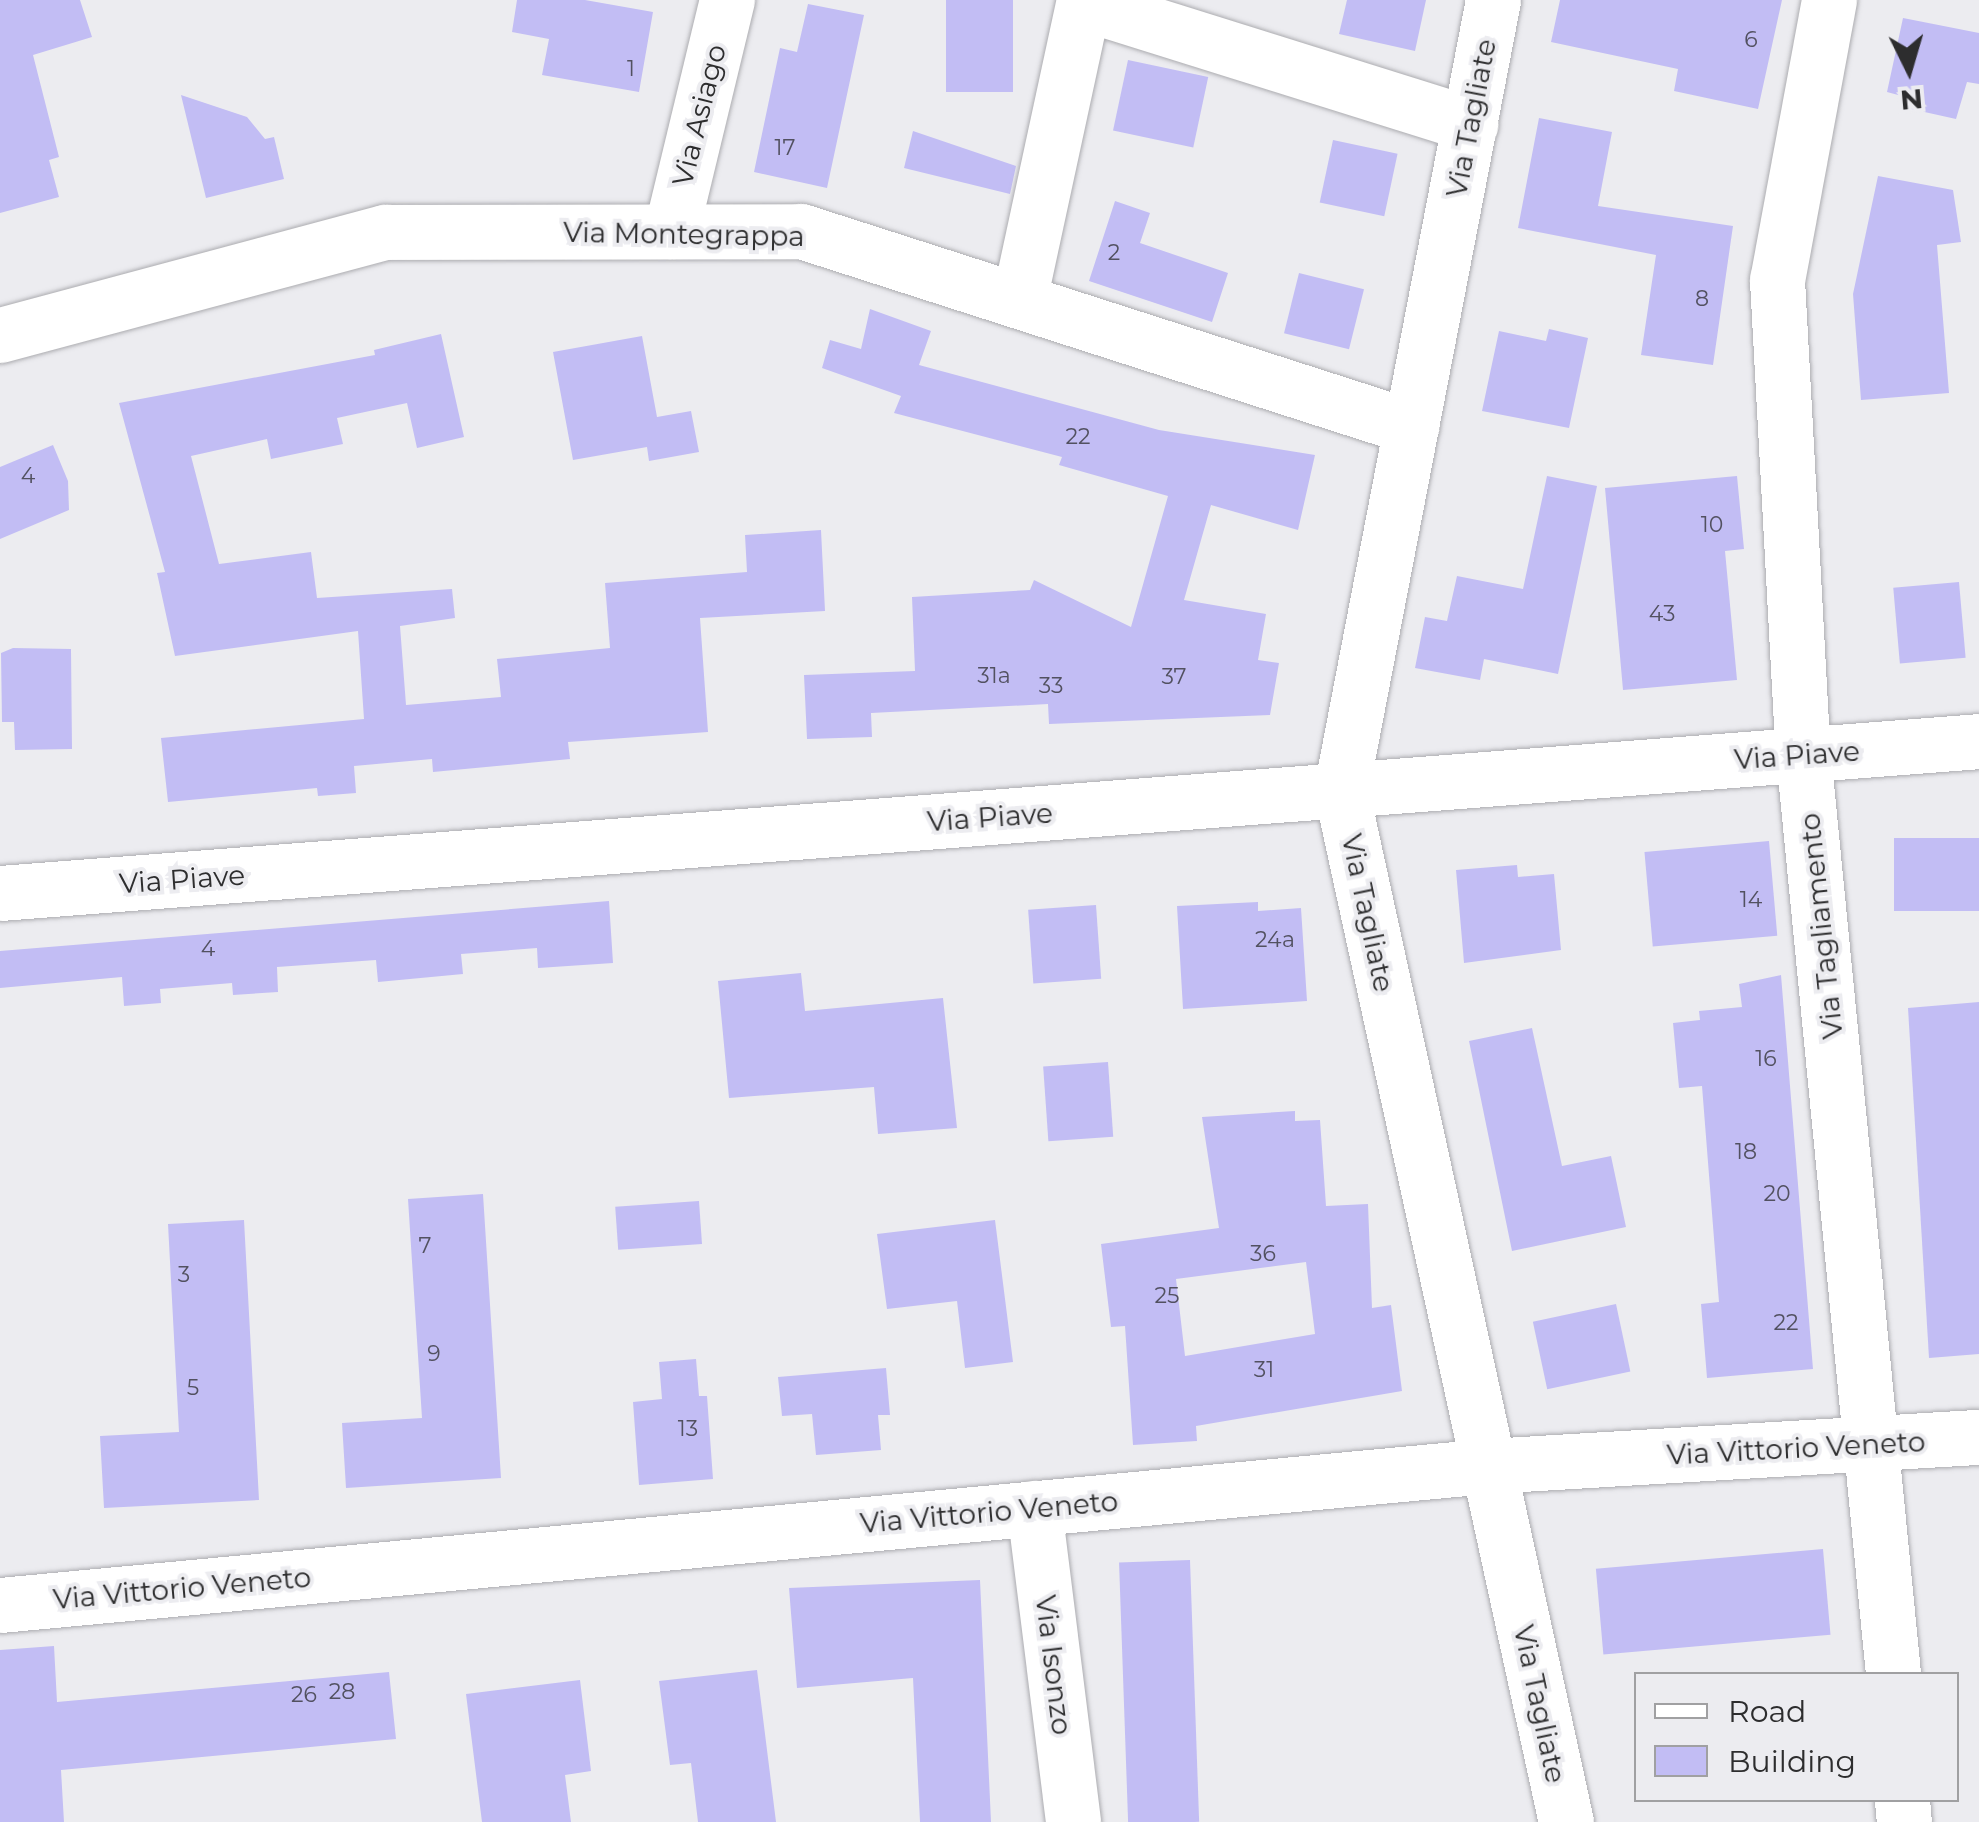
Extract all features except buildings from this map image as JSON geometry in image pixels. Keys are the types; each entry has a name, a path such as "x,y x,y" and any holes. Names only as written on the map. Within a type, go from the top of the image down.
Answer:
{"street":[{"name":"Via Asiago","path":"670,231 728,0"},
{"name":"Via Tagliate","path":"1493,0 1341,790 1566,1822"},
{"name":"Via Tagliamento","path":"1829,0 1777,280 1803,754 1874,1443 1893,1672"},
{"path":"1019,300 1084,2 1470,124"},
{"name":"Via Montegrappa","path":"0,335 384,232 801,230 1411,427"},
{"name":"Via Piave","path":"0,893 1979,741"},
{"name":"Via Vittorio Veneto","path":"0,1606 1488,1466 1979,1437"},
{"name":"Via Isonzo","path":"1034,1508 1074,1822"}]}
